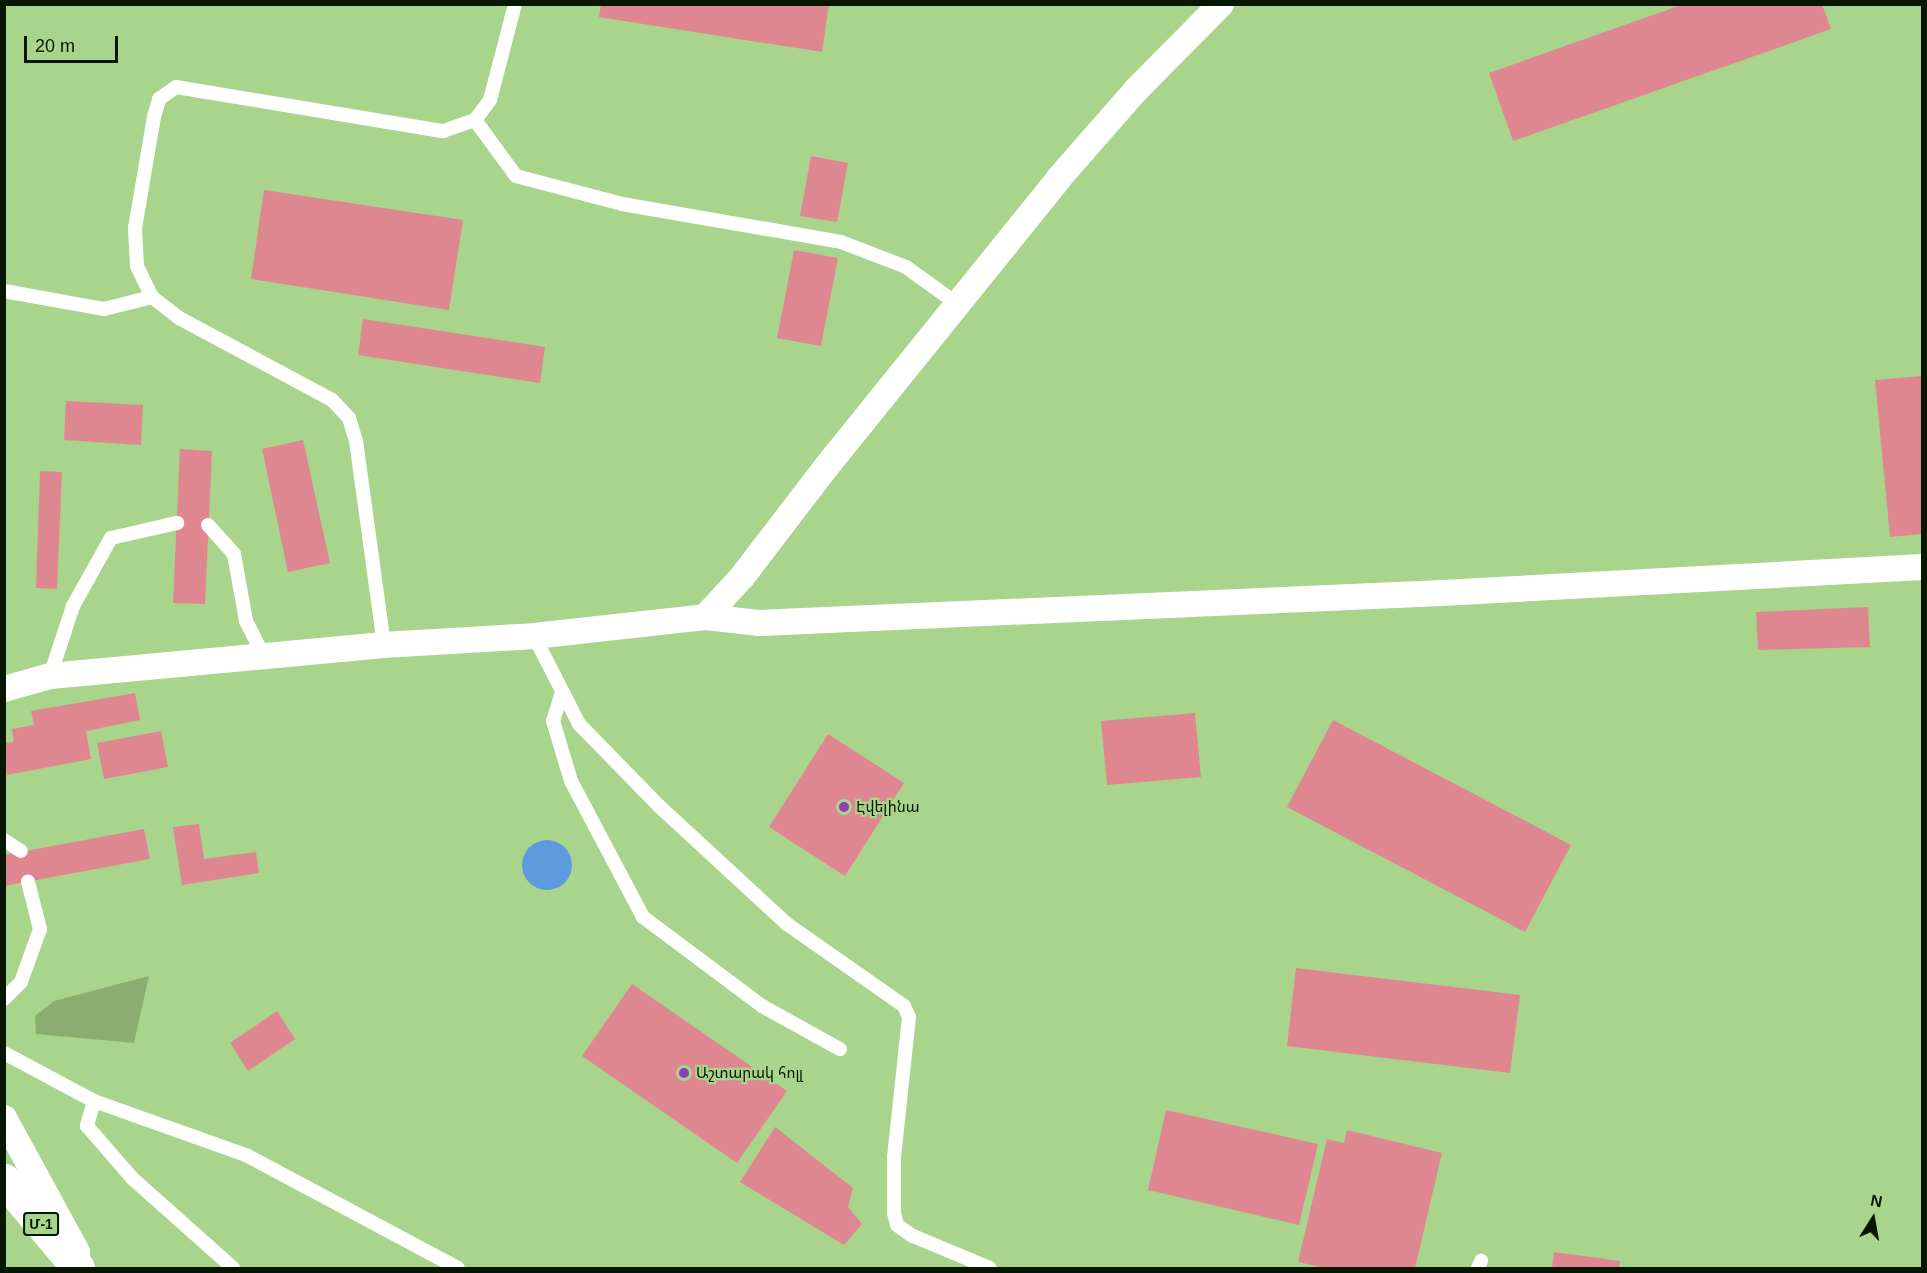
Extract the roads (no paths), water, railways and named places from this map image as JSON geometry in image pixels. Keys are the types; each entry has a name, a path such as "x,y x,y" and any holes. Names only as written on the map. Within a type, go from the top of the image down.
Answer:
{"highway":[{"name":"Մ-1","path":"4,1180 78,1269"}],"street":[{"path":"705,617 742,577 956,303 1066,169 1221,4"},
{"path":"4,689 50,676 384,645 534,636 705,617 770,622 1431,593 1923,567"},
{"path":"4,1118 86,1269"}],"lane":[{"path":"384,645 356,441 349,418 332,400 179,318 152,297 137,266 135,228 159,99 176,87 442,131 475,120 490,100 515,4"},
{"path":"475,120 516,176 622,204 841,242 906,267 956,303"},
{"path":"4,291 104,309 152,297"},
{"path":"50,676 73,606 111,538 177,523"},
{"path":"208,525 234,554 246,621 263,655"},
{"path":"534,636 579,724 685,830 787,924 904,1006 909,1017 894,1157 896,1219 913,1236 990,1269"},
{"path":"562,692 552,721 572,781 643,917 762,1006 840,1049"},
{"path":"4,840 21,851"},
{"path":"4,999 21,982 40,929 28,882"},
{"path":"4,1053 94,1101 246,1155 458,1269"},
{"path":"94,1101 87,1126 132,1178 233,1269"}],"water":[{"path":"552,840 565,847 571,855 571,875 565,883 557,889 542,890 529,883 523,875 522,860 529,847 537,841"}],"place":[{"name":"Էվելինա","path":"844,807"},
{"name":"Աշտարակ հոլլ","path":"684,1073"}]}
